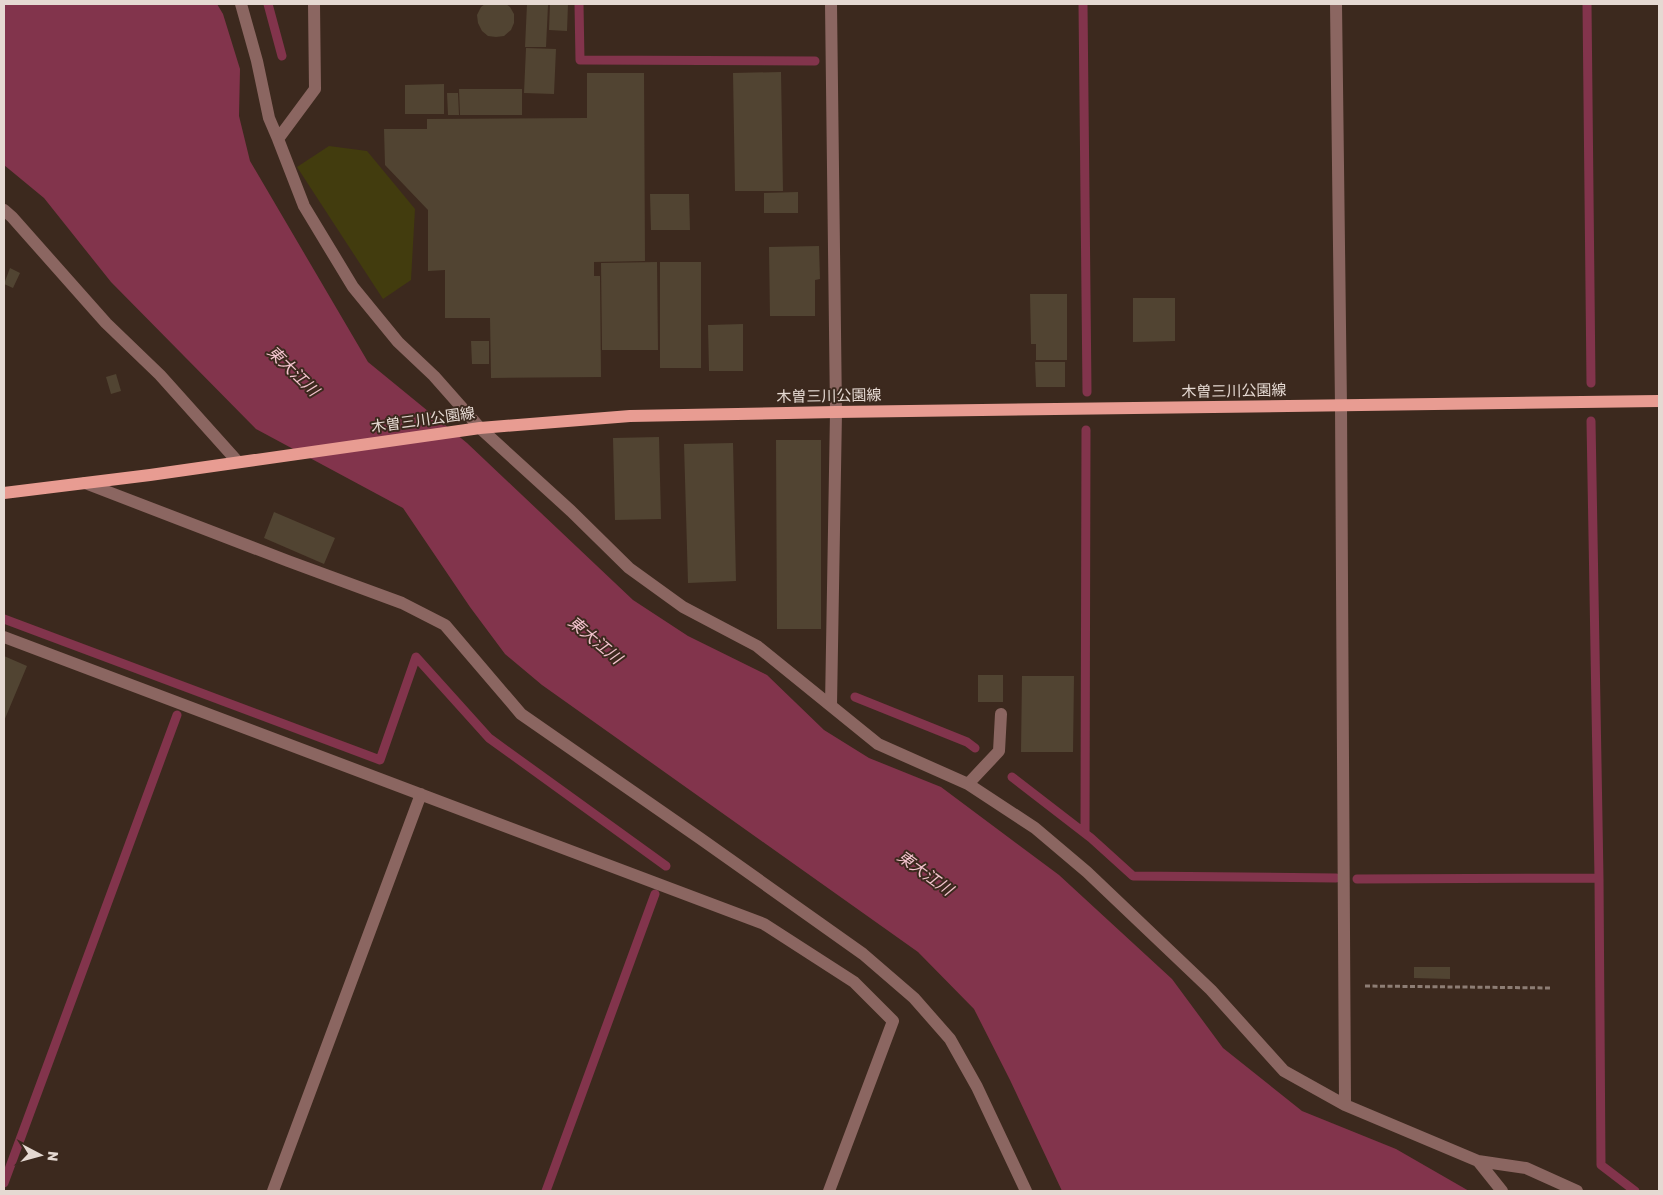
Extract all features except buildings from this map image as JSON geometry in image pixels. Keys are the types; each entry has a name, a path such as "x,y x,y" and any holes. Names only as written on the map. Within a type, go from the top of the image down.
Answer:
{"main road":[{"name":"木曽三川公園線","path":"4,493 480,428 630,416 1659,401"}],"street":[{"path":"241,4 257,60 269,118 304,206 353,287 398,342 434,376 480,428 571,511 629,568 682,607 758,646 878,744 968,784 1035,828 1087,872 1211,990 1284,1070 1346,1105 1478,1161 1526,1168 1577,1191"},
{"path":"278,139 315,89 314,4"},
{"path":"831,4 836,412 831,706"},
{"path":"1336,4 1346,1105"},
{"path":"4,210 106,322 160,375 238,462"},
{"path":"85,483 288,562 402,603 445,625 521,714 863,954 914,998 950,1039 977,1086 1026,1191"},
{"path":"4,637 764,924 854,982 893,1021 829,1191"},
{"path":"968,784 999,751 1001,714"},
{"path":"273,1191 421,794"},
{"path":"1478,1161 1502,1191"}],"path":[{"path":"1345,986 1552,988"}],"shaded area":[{"path":"329,146 367,151 415,209 411,280 383,299 297,167"}],"water":[{"name":"東大江川","path":"4,4 217,4 223,14 240,69 239,116 250,161 368,362 467,443 633,600 688,636 767,675 824,730 869,758 941,787 1059,875 1172,979 1223,1048 1302,1111 1396,1149 1469,1191 1062,1191 1010,1080 974,1009 918,952 542,685 505,654 470,607 403,508 256,429 111,282 44,198 4,165"}],"waterway":[{"path":"268,4 282,56"},
{"path":"579,4 580,60 815,61"},
{"path":"1083,4 1087,392"},
{"path":"1587,4 1591,383"},
{"path":"1591,421 1599,878 1601,1165 1635,1191"},
{"path":"1085,833 1086,430"},
{"path":"4,619 380,760 416,657 489,738 666,866"},
{"path":"855,697 967,742 975,748"},
{"path":"4,1183 177,715"},
{"path":"1012,777 1091,838 1133,876 1336,878"},
{"path":"1357,879 1599,878"},
{"path":"546,1191 655,894"}]}
